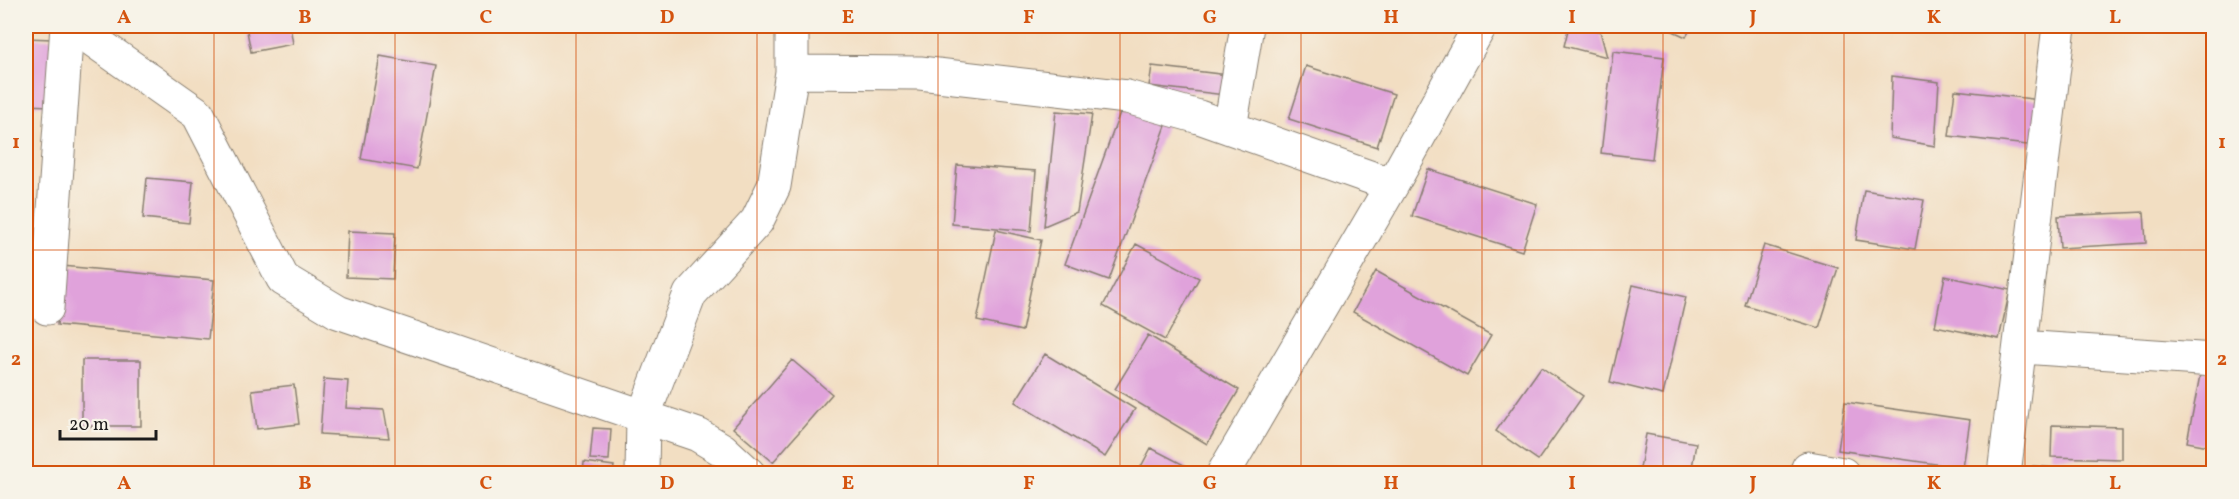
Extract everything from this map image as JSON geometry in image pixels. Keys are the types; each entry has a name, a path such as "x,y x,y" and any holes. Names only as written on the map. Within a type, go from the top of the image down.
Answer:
{"street":[{"path":"47,308 67,26"},
{"path":"73,26 198,114 283,279 338,312 698,435 723,450 749,474"},
{"path":"642,474 643,417 690,294 757,221 774,186 792,72 792,26"},
{"path":"1230,128 1248,26"},
{"path":"1223,474 1392,185 1479,26"},
{"path":"2004,474 2059,26"},
{"path":"792,72 920,73 1127,96 1230,128 1392,185"},
{"path":"2021,347 2214,360"},
{"path":"1808,468 1843,474"}],"building":[{"path":"246,26 290,26 293,44 251,52"},
{"path":"1070,26 1099,26 1099,28 1070,28"},
{"path":"1569,26 1600,31 1607,57 1564,46"},
{"path":"1662,26 1692,26 1686,37"},
{"path":"26,38 52,39 50,106 26,105"},
{"path":"1613,51 1664,57 1652,159 1601,153"},
{"path":"380,56 436,66 417,169 361,159"},
{"path":"1152,66 1228,75 1225,95 1149,86"},
{"path":"1306,66 1394,94 1377,147 1289,119"},
{"path":"1892,76 1939,82 1935,146 1890,138"},
{"path":"1955,90 2041,100 2036,146 1949,136"},
{"path":"1122,107 1167,123 1109,280 1065,264"},
{"path":"1056,111 1092,114 1077,212 1044,226"},
{"path":"957,165 1036,171 1031,231 952,224"},
{"path":"1428,169 1537,204 1522,251 1412,216"},
{"path":"147,178 193,182 189,223 143,218"},
{"path":"1864,190 1924,200 1915,249 1856,240"},
{"path":"2144,212 2146,243 2060,248 2058,216"},
{"path":"996,230 1041,240 1022,331 977,321"},
{"path":"348,231 395,233 393,279 346,277"},
{"path":"1136,244 1199,278 1165,340 1103,306"},
{"path":"1764,245 1838,268 1819,328 1745,305"},
{"path":"62,266 214,280 208,339 57,325"},
{"path":"1376,271 1491,335 1467,376 1353,312"},
{"path":"1945,276 2010,290 1999,339 1935,326"},
{"path":"1633,285 1686,297 1663,395 1610,382"},
{"path":"1148,335 1239,390 1207,444 1115,389"},
{"path":"1045,354 1135,409 1105,457 1015,402"},
{"path":"82,360 141,360 141,426 82,426"},
{"path":"792,360 832,394 773,462 733,428"},
{"path":"1541,367 1583,396 1538,460 1496,431"},
{"path":"2201,370 2214,373 2214,447 2187,442"},
{"path":"324,379 348,381 346,408 384,410 389,438 320,434"},
{"path":"294,385 299,424 257,429 252,390"},
{"path":"1845,402 1970,420 1963,468 1838,450"},
{"path":"2052,425 2122,427 2122,459 2051,457"},
{"path":"593,428 611,429 609,460 590,459"},
{"path":"1646,434 1696,443 1691,474 1639,474"},
{"path":"1151,448 1186,466 1182,474 1137,474"},
{"path":"584,462 614,466 613,474 583,474"},
{"path":"2033,466 2103,472 2103,474 2033,474"}]}
